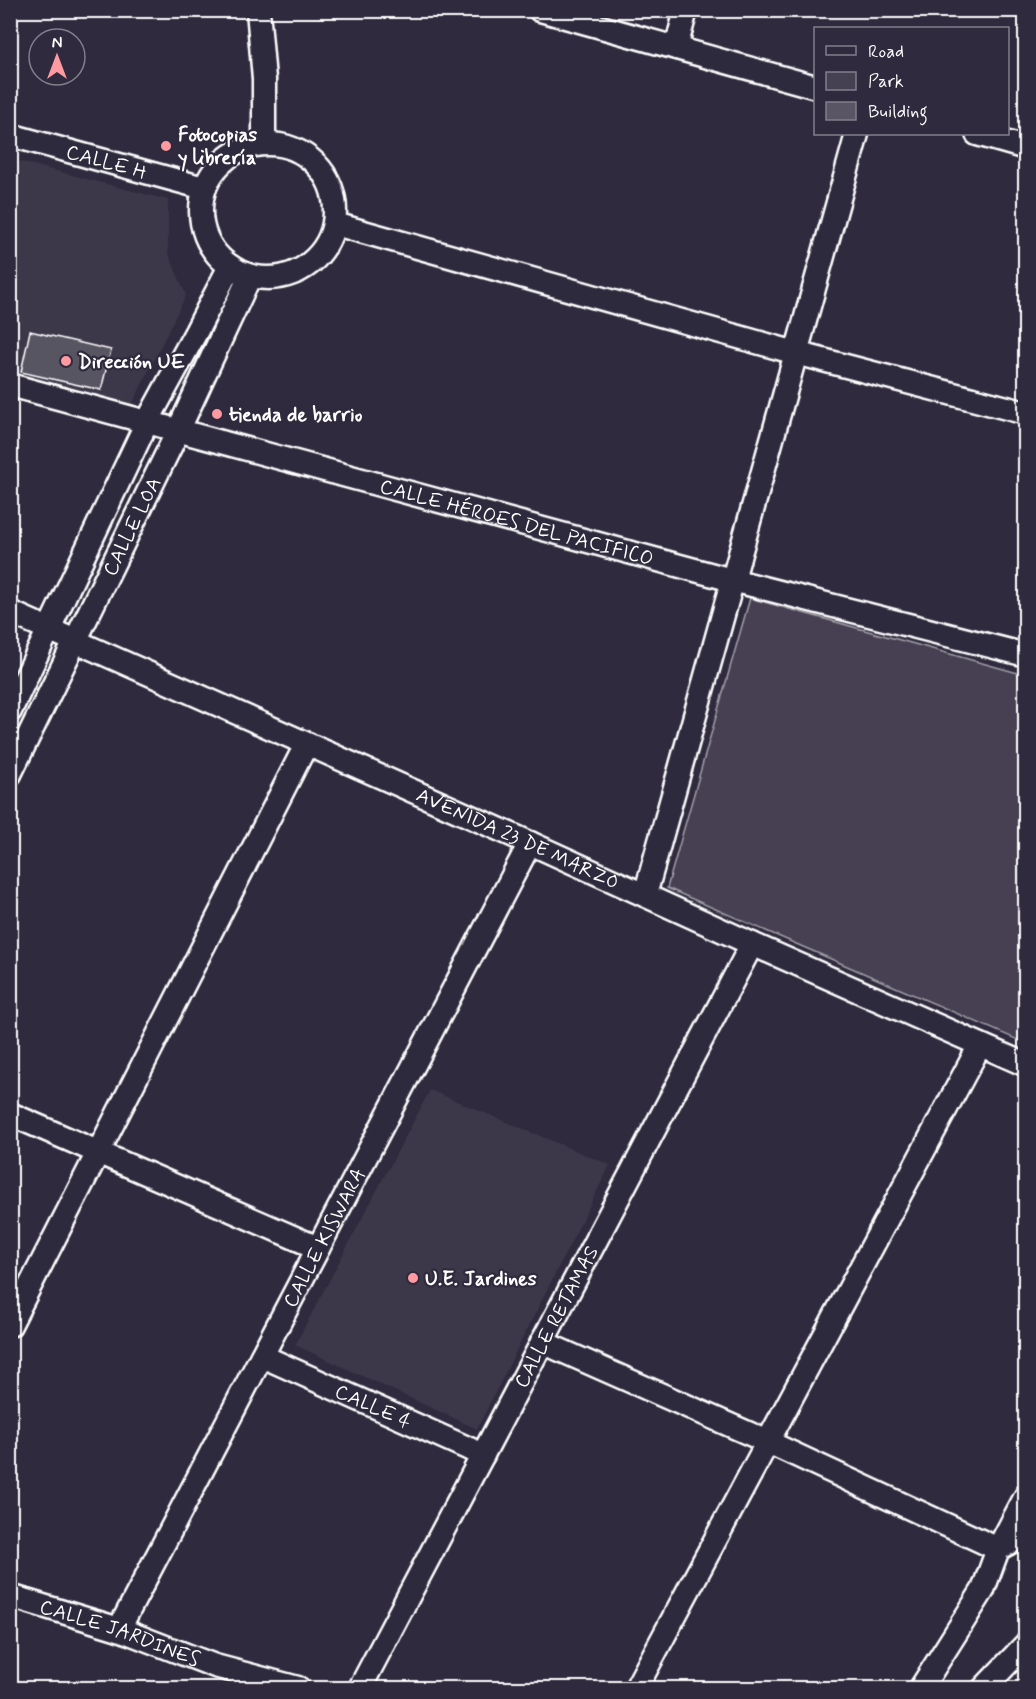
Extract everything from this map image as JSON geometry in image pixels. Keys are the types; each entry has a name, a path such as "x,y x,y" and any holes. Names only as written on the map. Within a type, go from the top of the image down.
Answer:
{"street":[{"path":"258,10 264,79 264,143"},
{"path":"540,10 814,86"},
{"path":"676,48 686,10"},
{"name":"CALLE H","path":"10,135 204,188"},
{"path":"645,895 857,135"},
{"path":"980,135 1026,148"},
{"path":"264,143 283,145 303,152 319,165 330,183 336,203 335,224 327,245 313,262 294,274 272,278 240,271 214,251 203,231 200,209 204,188 214,171 227,157 244,147 264,143"},
{"path":"335,224 796,353 1026,413"},
{"name":"CALLE LOA","path":"10,711 147,422 196,332 240,271"},
{"name":"CALLE LOA","path":"10,774 178,431 240,271"},
{"name":"CALLE HÉROES DEL PACIFICO","path":"10,385 732,580 1026,655"},
{"name":"AVENIDA 23 DE MARZO","path":"10,612 1026,1065"},
{"path":"10,1325 306,745"},
{"name":"CALLE KISWARA","path":"119,1629 530,843"},
{"name":"CALLE RETAMAS","path":"360,1689 752,944"},
{"path":"636,1689 980,1045"},
{"path":"10,1114 318,1248"},
{"path":"542,1342 768,1442 998,1550"},
{"name":"CALLE 4","path":"262,1356 483,1455"},
{"path":"921,1689 983,1590 998,1550 1026,1496"},
{"path":"998,1550 1026,1534"},
{"name":"CALLE JARDINES","path":"10,1596 119,1629 215,1666 298,1689"},
{"path":"984,1689 1024,1648"},
{"path":"215,1666 220,1689"}],"shaded area":[{"path":"10,159 168,200 168,252 186,295 131,407 11,375"},
{"path":"430,1090 610,1165 477,1429 295,1345"}],"green space":[{"path":"750,598 1025,675 1025,1043 667,888"}],"building":[{"name":"Dirección UE","path":"30,331 111,350 101,390 21,372"}],"place":[{"name":"Fotocopias y librería","path":"166,146"},
{"name":"Dirección UE","path":"66,361"},
{"name":"tienda de barrio","path":"217,414"},
{"name":"U.E. Jardines","path":"413,1278"}]}
